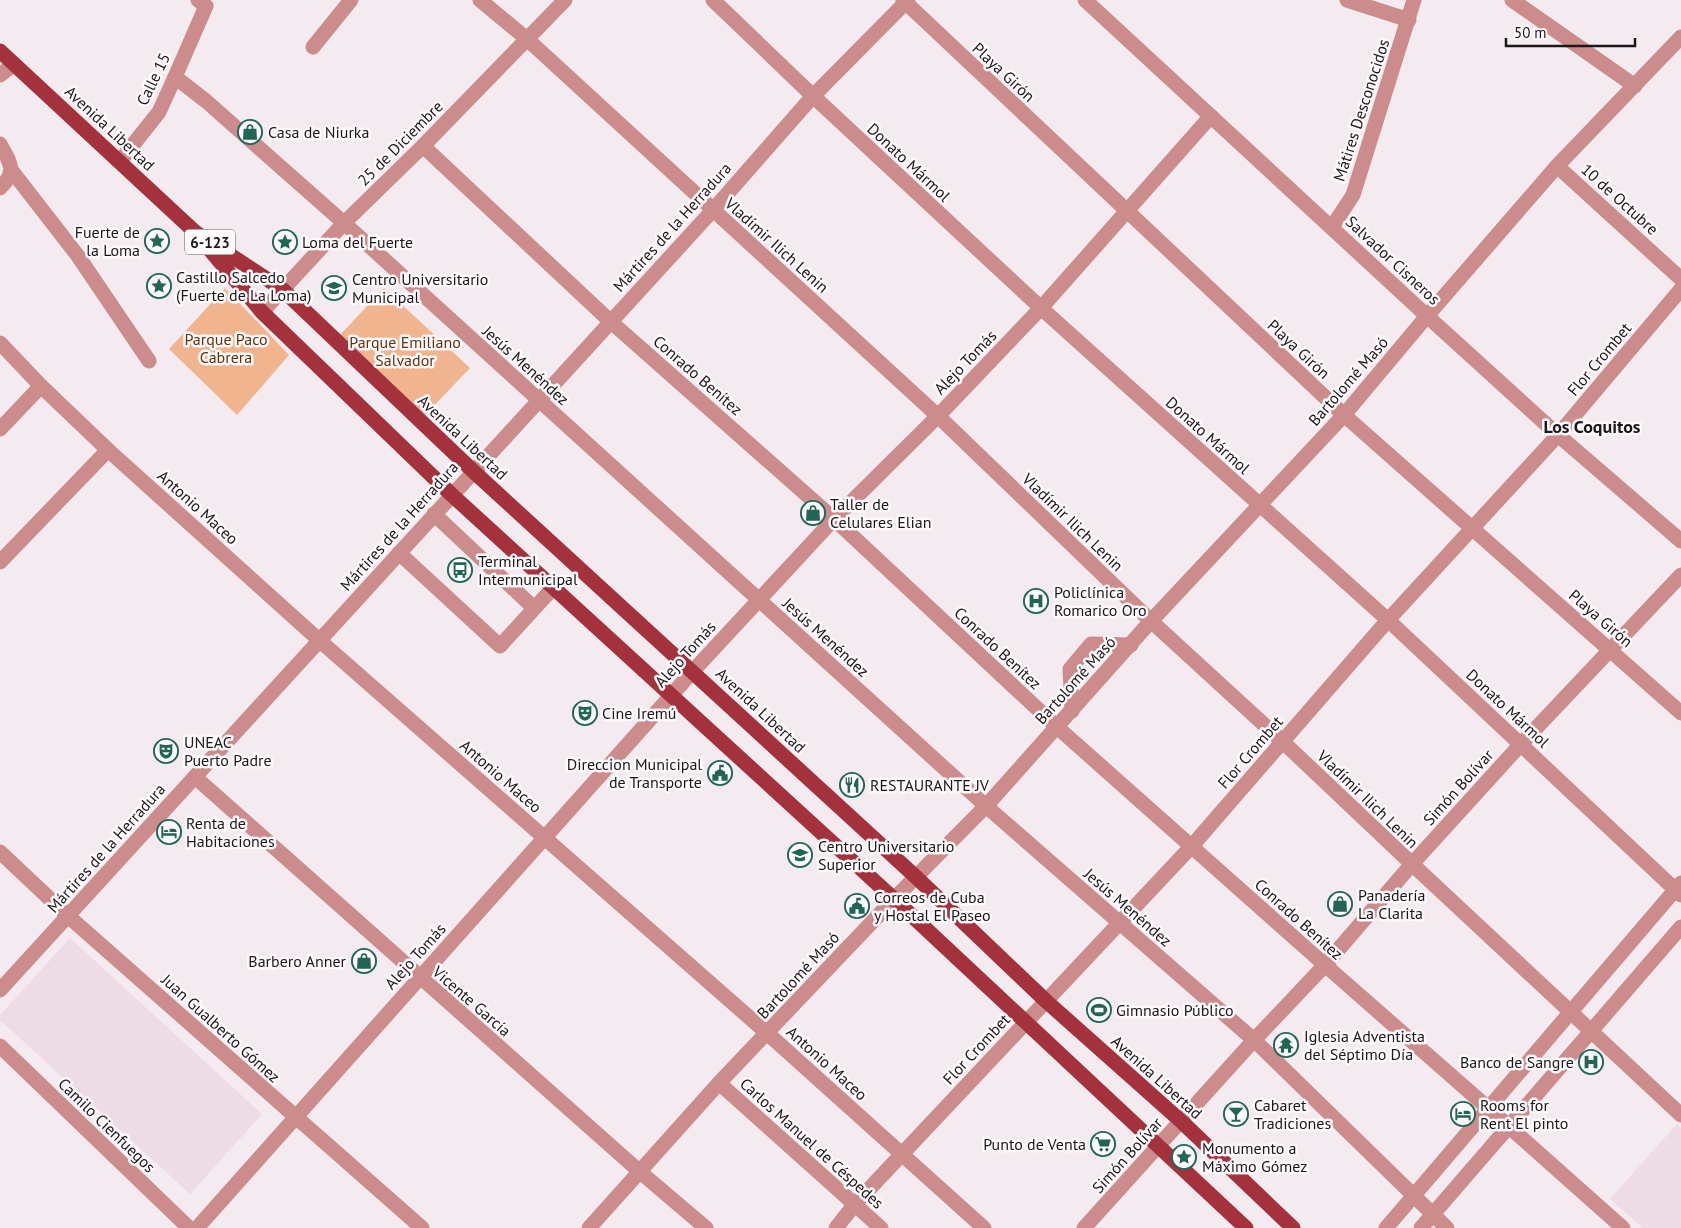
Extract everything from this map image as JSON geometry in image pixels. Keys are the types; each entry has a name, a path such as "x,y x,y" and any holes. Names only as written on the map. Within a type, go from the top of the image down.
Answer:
{"main road":[{"name":"Avenida Libertad","path":"0,51 195,232 262,312 452,495 894,899 1246,1228"},
{"name":"Avenida Libertad","path":"195,232 282,289 473,471 916,877 1046,1001 1182,1122 1293,1228"}],"street":[{"path":"313,47 351,0"},
{"name":"Vladímir Ilich Lenin","path":"480,0 527,39 938,416 1151,622 1681,1115"},
{"name":"25 de Diciembre","path":"262,312 344,223 423,146 565,0"},
{"name":"Donato Mármol","path":"712,0 1041,308 1388,620 1679,889"},
{"name":"Salvador Cisneros","path":"1085,0 1427,316 1681,541"},
{"path":"1347,0 1409,20"},
{"name":"Mátires Desconocidos","path":"1332,227 1353,194 1414,0"},
{"path":"1512,0 1635,86"},
{"name":"Mártires de la Herradura","path":"0,990 713,210 813,96 905,1"},
{"name":"Playa Girón","path":"905,1 1127,212 1344,414 1681,712"},
{"name":"Calle 15","path":"120,161 158,112 176,78 202,3"},
{"name":"Bartolomé Masó","path":"589,1228 719,1083 894,899 986,806 1130,644 1344,414 1557,166 1681,37"},
{"path":"0,75 14,64"},
{"name":"Jesús Menéndez","path":"176,78 206,101 344,223 986,806 1254,1040 1448,1228"},
{"name":"Alejo Tomás","path":"197,1228 671,695 834,519 938,416 1041,308 1211,116"},
{"path":"0,144 12,171 78,256 150,361"},
{"name":"Conrado Benítez","path":"423,146 610,321 834,519 1058,727 1191,847 1623,1228"},
{"name":"10 de Octubre","path":"1557,166 1681,279"},
{"path":"0,188 8,181 12,171"},
{"name":"Flor Crombet","path":"836,1228 855,1204 1191,847 1388,620 1558,434 1681,289"},
{"name":"Antonio Maceo","path":"0,343 40,386 108,450 319,640 767,1033 984,1228"},
{"path":"0,429 40,386"},
{"path":"0,562 108,450"},
{"path":"434,514 534,608"},
{"path":"399,553 500,646 553,588"},
{"name":"Simón Bolívar","path":"1084,1228 1182,1122 1254,1040 1325,965 1412,864 1521,744 1681,575"},
{"path":"1072,710 1070,669 1091,644 1130,644"},
{"name":"Vicente García","path":"194,777 639,1171 706,1228"},
{"name":"Juan Gualberto Gómez","path":"0,852 68,916 422,1228"},
{"path":"1386,1228 1570,1012 1679,889"},
{"path":"1420,1228 1681,927"},
{"name":"Camilo Cienfuegos","path":"0,1046 189,1228"},
{"name":"Carlos Manuel de Céspedes","path":"719,1083 881,1228"}],"shaded area":[{"path":"70,938 262,1114 190,1194 0,1020 0,1015"},
{"path":"1677,1124 1681,1128 1681,1228 1643,1228 1610,1199"}],"green space":[{"name":"Parque Paco Cabrera","path":"225,288 289,355 237,415 169,349"},
{"name":"Parque Emiliano Salvador","path":"384,288 470,368 425,415 340,335"}],"place":[{"name":"Casa de Niurka","path":"250,132"},
{"name":"Fuerte de la Loma","path":"157,241"},
{"name":"Loma del Fuerte","path":"285,242"},
{"name":"Castillo Salcedo (Fuerte de La Loma)","path":"159,286"},
{"name":"Centro Universitario Municipal","path":"334,288"},
{"name":"Taller de Celulares Elian","path":"813,513"},
{"name":"Terminal Intermunicipal","path":"460,570"},
{"name":"Policlínica Romarico Oro","path":"1036,601"},
{"name":"Cine Iremú","path":"585,713"},
{"name":"UNEAC Puerto Padre","path":"166,751"},
{"name":"Direccion Municipal de Transporte","path":"720,773"},
{"name":"RESTAURANTE JV","path":"852,785"},
{"name":"Renta de Habitaciones","path":"169,832"},
{"name":"Centro Universitario Superior","path":"800,855"},
{"name":"Panadería La Clarita","path":"1340,904"},
{"name":"Correos de Cuba y Hostal El Paseo","path":"857,906"},
{"name":"Barbero Anner","path":"364,961"},
{"name":"Gimnasio Público","path":"1099,1010"},
{"name":"Iglesia Adventista del Séptimo Día","path":"1286,1045"},
{"name":"Banco de Sangre","path":"1591,1062"},
{"name":"Cabaret Tradiciones","path":"1236,1114"},
{"name":"Rooms for Rent El pinto","path":"1463,1114"},
{"name":"Punto de Venta","path":"1103,1144"},
{"name":"Monumento a Máximo Gómez","path":"1184,1157"}],"district":[{"name":"Los Coquitos","path":"1592,426"}]}
